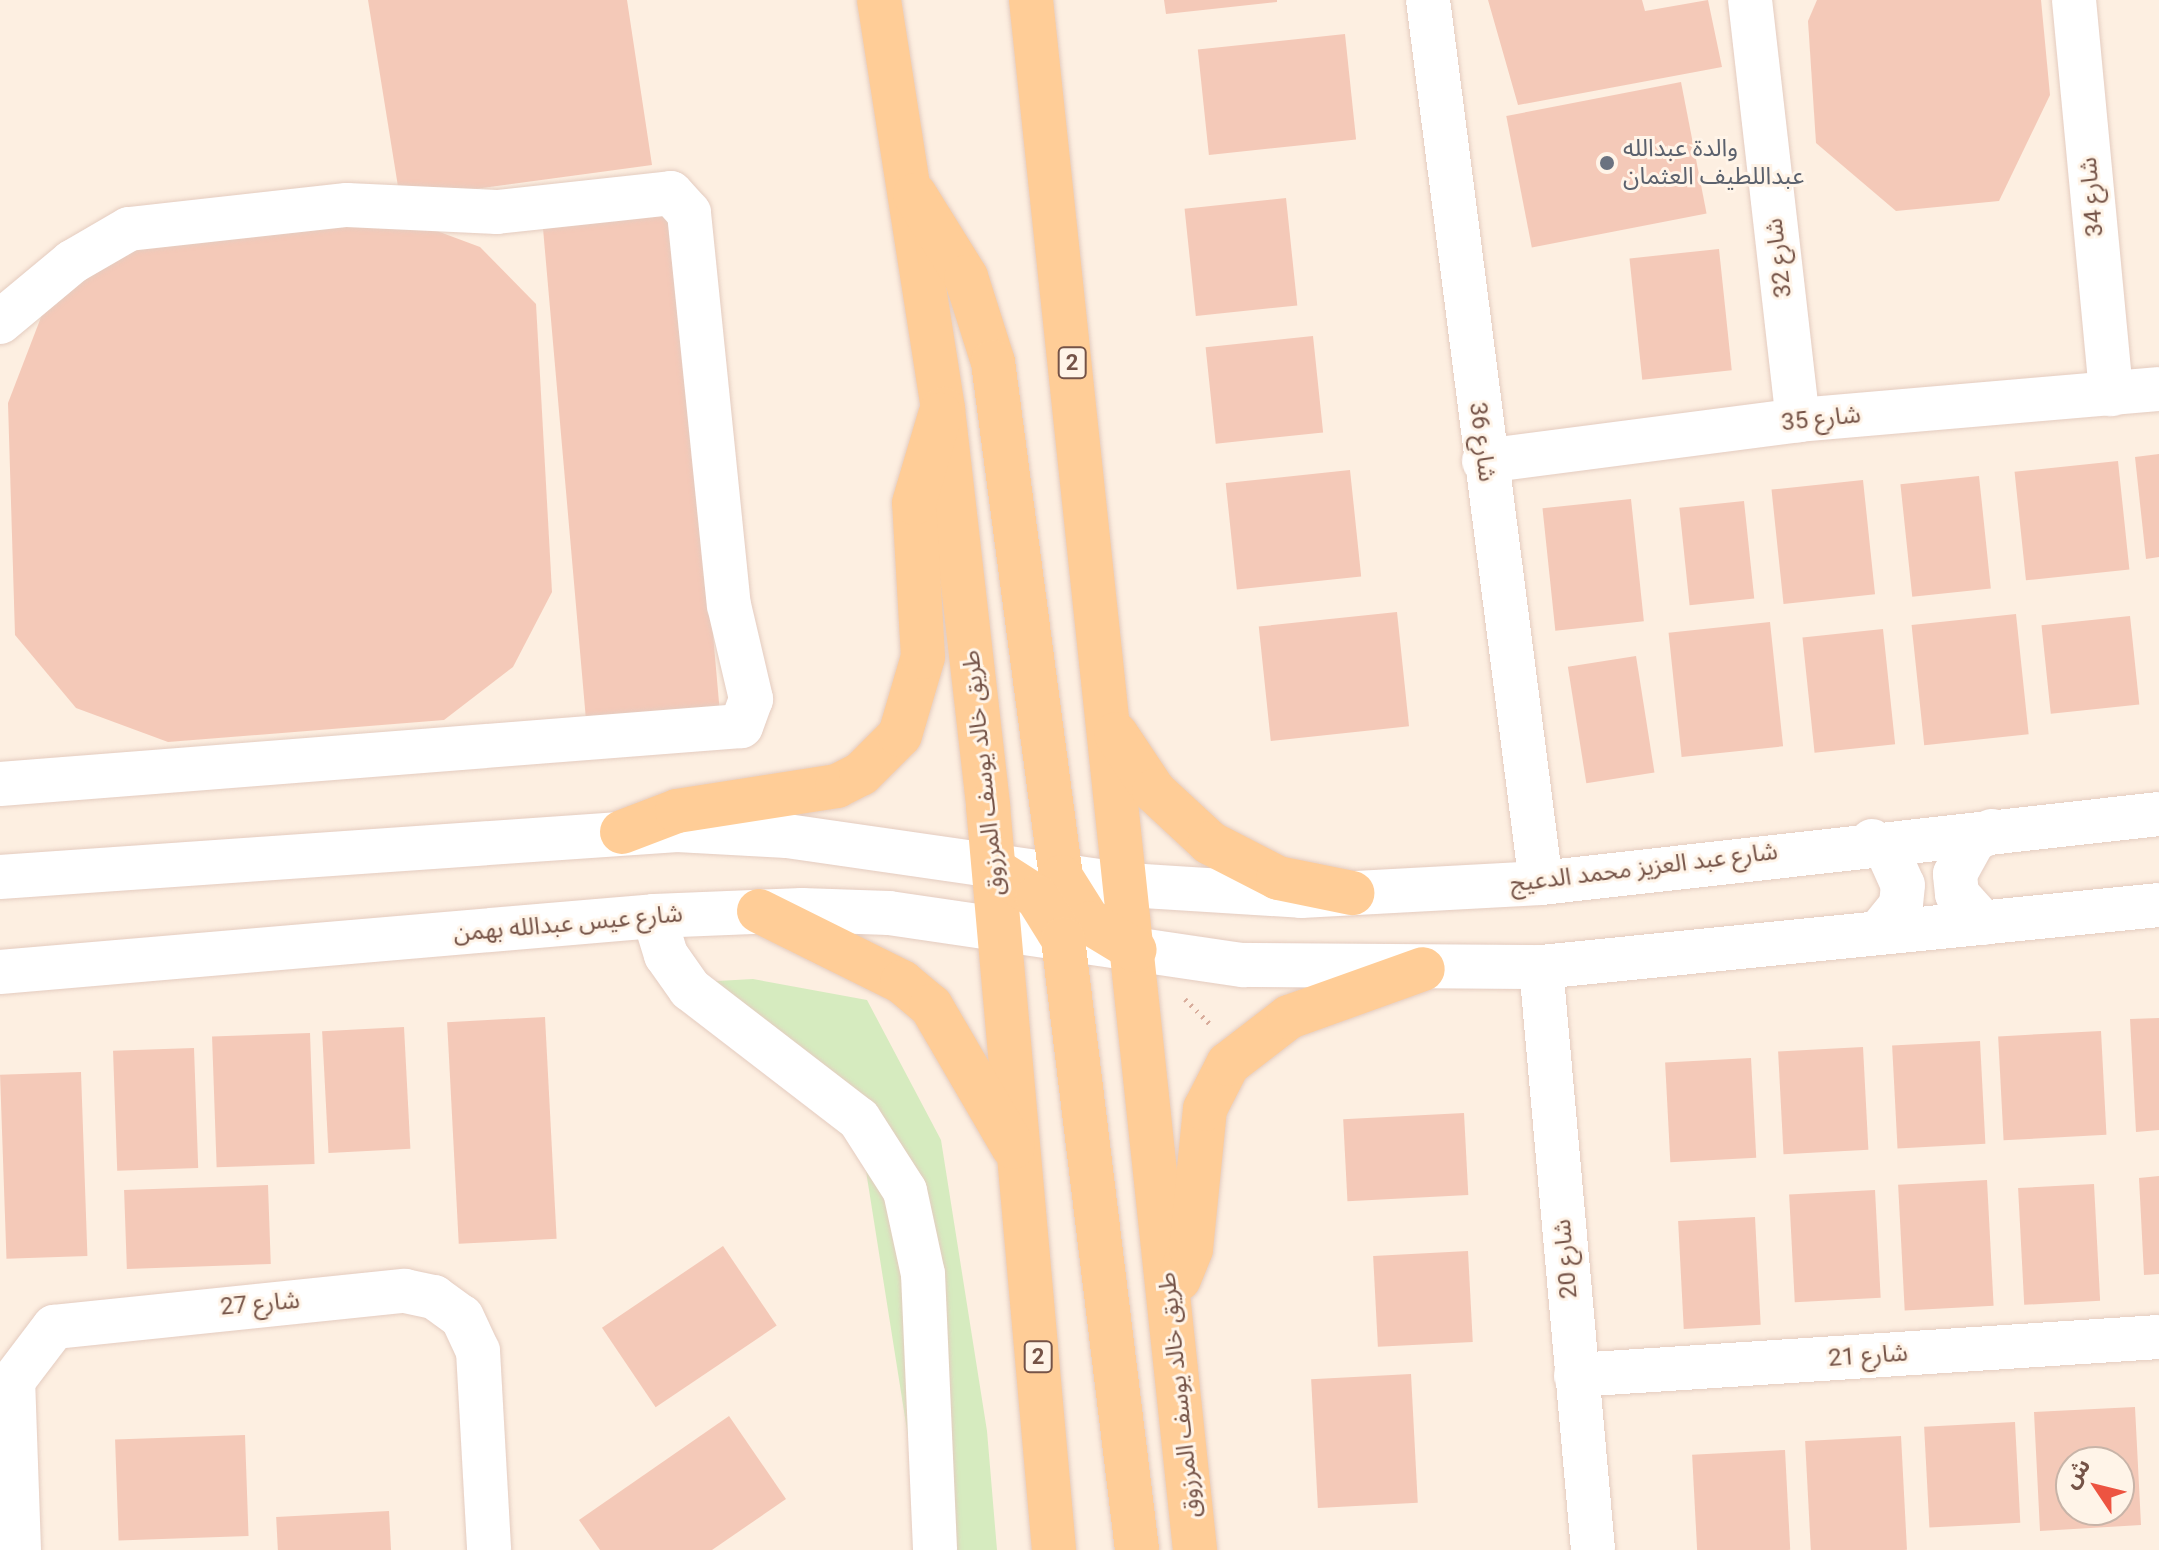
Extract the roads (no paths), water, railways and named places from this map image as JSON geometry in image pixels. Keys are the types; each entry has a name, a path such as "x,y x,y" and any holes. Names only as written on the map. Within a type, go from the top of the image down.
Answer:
{"main road":[{"name":"طريق خالد يوسف المرزوق","path":"879,0 943,409 1001,929 1054,1550"},
{"name":"طريق خالد يوسف المرزوق","path":"1031,0 1112,727 1195,1550"},
{"path":"905,179 966,277 993,362 1061,877 1090,923 1135,950"},
{"path":"622,832 677,811 837,786 861,774 900,735 921,684 923,657 914,503 943,409"},
{"path":"1112,727 1154,791 1210,843 1278,878 1352,893"},
{"path":"995,870 1037,897 1063,939 1137,1550"},
{"path":"759,911 902,982 931,1006 1022,1163"},
{"path":"1170,1295 1191,1249 1205,1109 1228,1064 1289,1017 1423,969"}],"street":[{"name":"شارع 36","path":"1428,0 1484,461 1541,883"},
{"name":"شارع 32","path":"1750,0 1798,420"},
{"name":"شارع 34","path":"2074,0 2111,394"},
{"path":"0,322 72,262 129,229 347,205 497,212 671,193 689,213 729,605 751,699 741,726 0,784"},
{"name":"شارع 35","path":"1484,461 1798,420 2159,389"},
{"name":"شارع عبد العزيز محمد الدعيج","path":"1128,885 1245,895 1541,883 1872,841 2159,814"},
{"path":"1983,923 1967,911 1955,874 1974,840 1992,831"},
{"path":"0,877 622,832 787,836 995,870 1128,885"},
{"path":"1872,841 1888,852 1903,885 1901,905 1878,933"},
{"path":"1135,950 1303,970 1541,967 2159,905"},
{"name":"شارع عيس عبدالله بهمن","path":"0,972 654,916 759,911 889,913 1135,950"},
{"path":"654,916 666,955 690,989 859,1119 905,1191 923,1274 935,1550"},
{"name":"شارع 20","path":"1541,967 1593,1550"},
{"name":"شارع 27","path":"19,1550 13,1381 54,1327 405,1291 449,1306 474,1340 489,1550"},
{"name":"شارع 21","path":"1576,1375 2159,1337"}],"place":[{"name":"والدة عبدالله عبداللطيف العثمان","path":"1607,163"}]}
